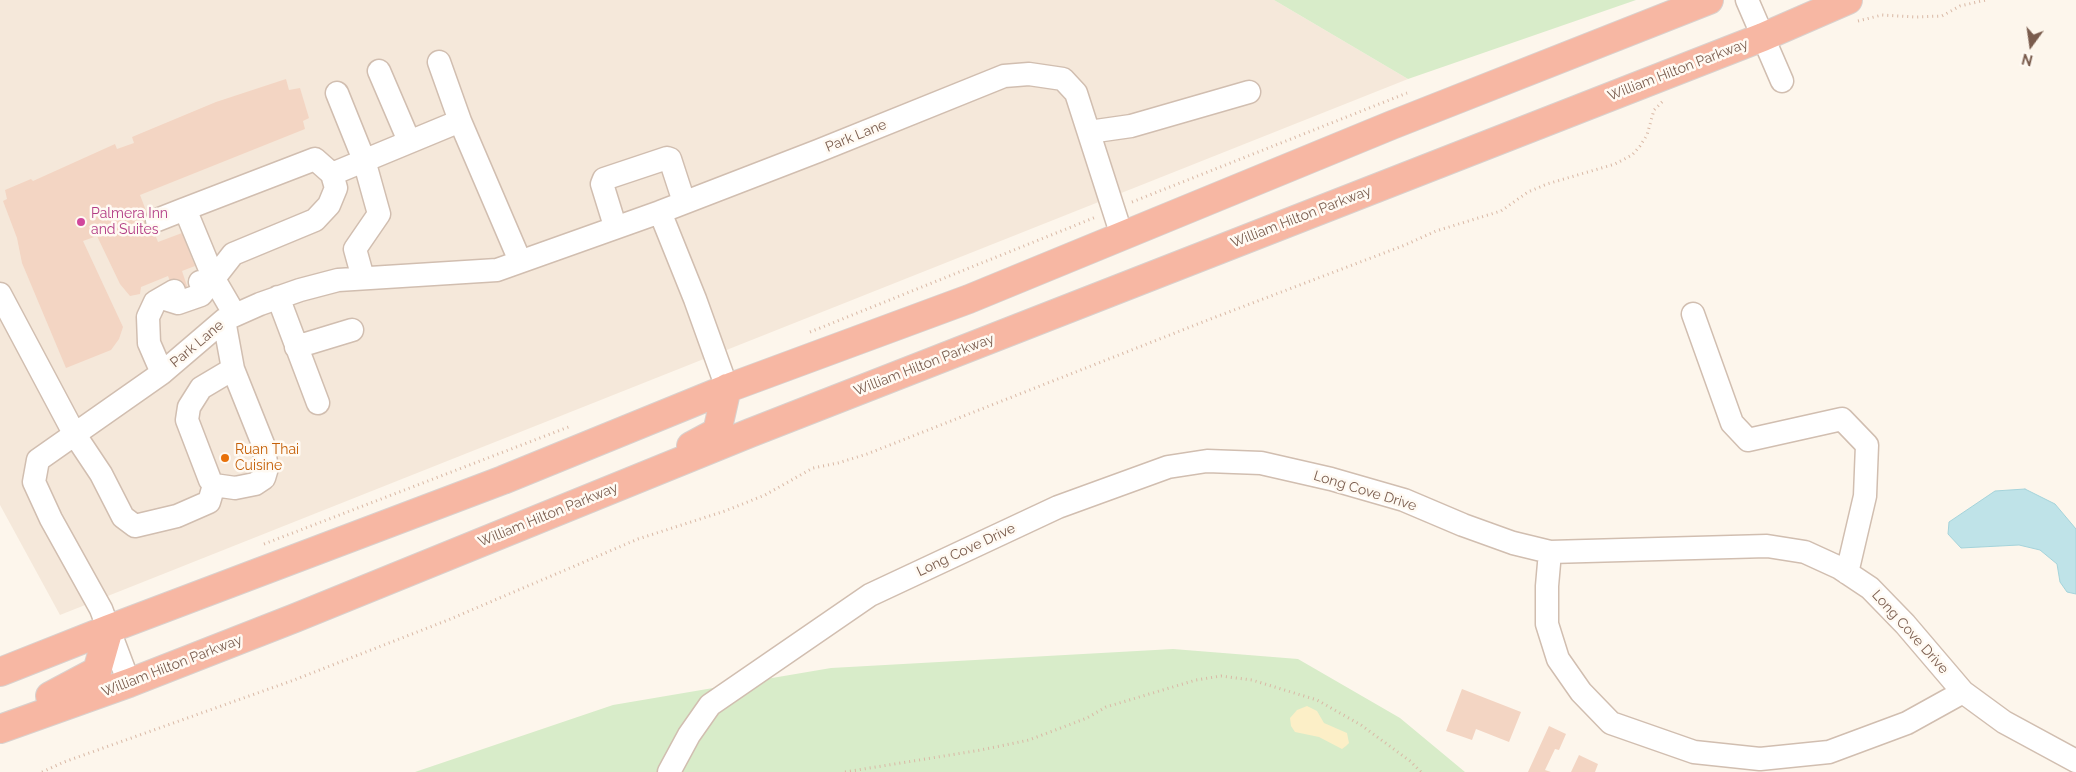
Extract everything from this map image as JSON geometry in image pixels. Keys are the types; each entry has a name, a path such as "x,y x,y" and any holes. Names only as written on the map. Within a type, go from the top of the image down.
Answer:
{"highway":[{"path":"0,672 503,480 727,388 969,299 1392,125 1709,0"},
{"name":"William Hilton Parkway","path":"0,729 129,683 296,618 787,418 1763,37 1852,11"},
{"path":"599,494 718,432 727,388"},
{"path":"0,722 97,671 109,629"}],"street":[{"path":"1747,0 1782,81"},
{"path":"439,62 460,121 520,261"},
{"name":"Park Lane","path":"129,683 101,609 51,518 34,482 38,460 162,373 229,318 278,297 338,280 497,270 615,226 660,212 1004,76 1035,70 1062,79 1076,93 1122,236"},
{"path":"379,71 409,141"},
{"path":"1089,132 1131,126 1249,92"},
{"path":"337,93 364,160 379,214 355,249 363,278"},
{"path":"332,174 460,121"},
{"path":"615,226 602,184 604,178 667,158 670,159 684,202"},
{"path":"158,220 315,159 332,174 336,188 329,204 316,220 233,254 201,294 178,303 174,292 155,302 148,317 149,343 162,373"},
{"path":"186,209 229,318 233,369 263,444 267,468 264,478 255,484 235,488 214,485 210,480 187,420 189,408 201,388 233,369"},
{"path":"660,212 696,299 727,388"},
{"path":"0,294 75,435 100,474 123,517 135,526 177,516 209,502 214,485"},
{"path":"278,297 318,403"},
{"path":"1693,314 1732,423 1748,440 1842,419 1867,445 1865,496 1847,573"},
{"path":"296,347 352,330"},
{"name":"Long Cove Drive","path":"669,772 689,735 710,705 870,595 1058,507 1168,466 1207,461 1262,463 1331,479 1404,500 1504,540 1550,552 1768,546 1805,552 1847,573 1870,588 1905,624 1963,692 2004,722 2076,762"},
{"path":"1550,552 1546,586 1547,624 1558,659 1581,692 1610,723 1694,752 1760,759 1829,752 1907,723 1963,692"}],"path":[{"path":"1852,11 1915,17 1942,16 1960,6 1986,0"},
{"path":"42,772 64,762 303,677 448,620 638,540 724,512 765,495 813,468 867,454 1405,245 1436,231 1501,211 1528,192 1546,184 1615,164 1632,155 1640,146 1647,135 1654,110 1668,98"},
{"path":"802,335 1338,119"},
{"path":"257,547 447,472 578,424"},
{"path":"844,772 981,750 1029,740 1087,718 1106,707 1196,680 1220,676 1252,680 1317,700 1361,725 1410,761 1421,772"}],"shaded area":[{"path":"0,0 1274,0 1408,79 60,615 0,505"}],"green space":[{"path":"1274,0 1636,0 1408,79"},
{"path":"1173,649 1298,659 1400,718 1465,772 415,772 613,705 831,668"}],"sand":[{"path":"1307,706 1317,711 1324,723 1347,733 1349,743 1342,749 1319,737 1295,732 1291,726 1290,718 1297,710"}],"water":[{"path":"2025,489 2055,504 2076,529 2076,594 2067,592 2060,582 2057,564 2040,550 2019,545 1961,548 1948,534 1949,522 1995,491"}],"building":[{"name":"Palmera Inn and Suites","path":"286,79 289,90 300,88 309,118 303,121 305,129 140,195 158,242 182,233 195,266 182,271 189,292 176,297 168,276 141,287 140,294 130,296 120,284 97,236 83,241 123,327 119,339 111,350 66,368 22,263 17,238 3,201 7,199 5,190 31,179 33,181 115,144 117,149 134,143 132,137 216,102"},
{"path":"1462,689 1521,712 1509,742 1476,729 1472,740 1446,731"},
{"path":"1549,726 1566,734 1559,750 1555,749 1545,770 1551,772 1528,772"},
{"path":"1579,755 1598,764 1595,772 1571,772"}],"place":[{"name":"Palmera Inn and Suites","path":"81,222"},
{"name":"Ruan Thai Cuisine","path":"225,458"}]}
